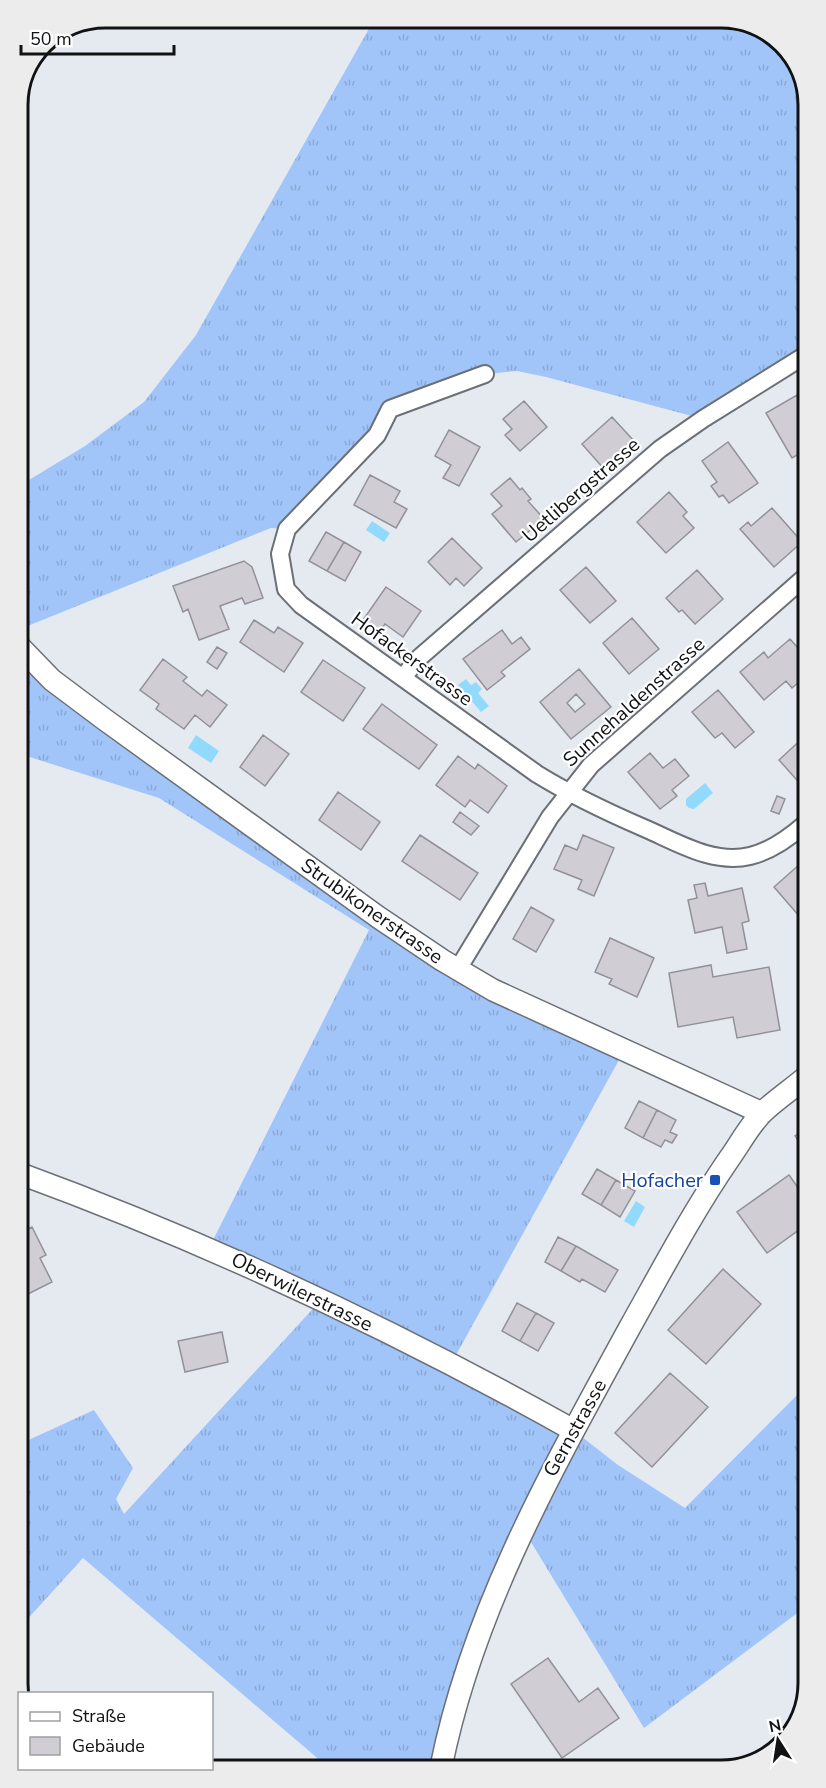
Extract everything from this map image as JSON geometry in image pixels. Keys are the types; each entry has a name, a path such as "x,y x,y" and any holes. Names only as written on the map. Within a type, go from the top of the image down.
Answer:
{"street":[{"name":"Uetlibergstrasse","path":"403,677 420,657 660,450 703,419 798,360"},
{"name":"Hofackerstrasse","path":"485,374 390,409 377,435 287,529 280,554 286,589 301,605 567,793 698,852 723,858 749,856 773,848 798,830"},
{"name":"Sunnehaldenstrasse","path":"458,969 550,817 591,765 798,583"},
{"name":"Strubikonerstrasse","path":"29,656 52,680 104,719 378,917 458,969 493,990 762,1113"},
{"name":"Gernstrasse","path":"443,1760 464,1682 490,1607 523,1529 573,1430 685,1227 762,1113 798,1084"},
{"name":"Oberwilerstrasse","path":"28,1177 143,1220 274,1277 451,1365 573,1430"}],"green space":[{"path":"369,28 736,30 750,34 767,44 790,71 798,105 798,360 703,419 517,371 485,374 390,409 287,529 271,528 29,626 29,480 85,446 144,402 196,335"},
{"path":"29,654 378,917 624,1051 451,1364 573,1430 618,1465 685,1508 798,1394 798,1612 644,1728 523,1529 443,1760 319,1759 83,1558 28,1618 28,1440 94,1410 133,1468 116,1499 124,1514 321,1300 209,1248 369,930 159,798 29,757"}],"shaded area":[{"path":"372,521 390,533 384,542 366,530"},
{"path":"466,679 471,685 476,682 482,689 478,693 489,706 481,712 458,685"},
{"path":"196,735 219,751 211,763 188,748"},
{"path":"705,783 713,793 694,809 689,808 686,805 686,799"},
{"path":"636,1201 645,1207 634,1227 624,1221"}],"building":[{"path":"797,395 798,454 792,458 766,413"},
{"path":"524,401 547,427 520,451 505,435 512,429 503,419"},
{"path":"612,417 634,441 604,469 582,444"},
{"path":"449,430 480,447 459,486 443,478 451,465 435,456"},
{"path":"728,442 758,483 729,503 723,495 719,497 711,486 717,482 702,461"},
{"path":"370,475 400,491 394,502 407,509 396,528 354,505"},
{"path":"510,478 520,490 522,488 531,499 528,501 544,519 516,542 492,514 502,506 491,494"},
{"path":"669,492 687,512 683,516 694,528 666,553 637,522"},
{"path":"772,508 798,537 798,546 774,567 740,529 748,522 751,526"},
{"path":"326,532 344,542 327,571 309,561"},
{"path":"452,538 482,568 464,586 456,578 450,585 428,562"},
{"path":"344,542 361,552 345,581 327,571"},
{"path":"244,561 252,567 263,598 245,604 242,598 220,606 229,629 199,640 188,609 183,612 173,586"},
{"path":"586,567 616,601 590,623 560,590"},
{"path":"697,570 723,599 695,624 666,598"},
{"path":"386,587 421,611 403,637 385,624 379,632 363,620"},
{"path":"632,618 659,649 629,674 603,643"},
{"path":"254,620 274,633 278,627 303,643 284,672 240,642"},
{"path":"502,630 512,644 521,637 530,649 501,672 505,676 487,690 463,659"},
{"path":"790,639 798,648 798,683 792,688 786,681 764,700 740,672 764,652 768,658"},
{"path":"217,647 227,653 217,669 207,662"},
{"path":"163,659 187,677 183,681 202,696 207,690 227,705 210,727 195,715 184,729 156,709 159,704 140,690"},
{"path":"323,660 365,688 343,721 301,692"},
{"path":"579,669 611,707 571,739 540,702","holes":["576,694 585,704 575,712 567,703"]},
{"path":"718,690 754,732 735,748 722,733 715,738 692,712"},
{"path":"382,704 437,745 419,769 363,729"},
{"path":"263,735 289,754 265,786 240,767"},
{"path":"798,742 798,781 779,760"},
{"path":"650,753 663,768 675,759 689,776 672,790 677,796 660,809 628,772"},
{"path":"458,756 475,769 478,764 507,786 488,813 470,800 465,807 436,785"},
{"path":"338,792 380,822 361,850 319,820"},
{"path":"777,796 785,799 779,814 771,811"},
{"path":"460,812 479,826 471,835 453,822"},
{"path":"420,835 478,873 460,900 402,861"},
{"path":"583,835 614,848 594,896 578,889 582,880 554,869 565,845 577,850"},
{"path":"798,866 798,915 774,887"},
{"path":"705,883 708,896 742,888 749,921 742,923 747,949 727,953 722,927 695,933 688,900 697,898 694,885"},
{"path":"531,907 554,920 536,952 513,939"},
{"path":"610,938 654,958 637,997 609,984 612,979 595,972"},
{"path":"711,965 713,977 769,967 780,1030 737,1038 733,1017 678,1027 669,973"},
{"path":"639,1101 657,1110 643,1138 625,1128"},
{"path":"657,1110 676,1120 670,1132 677,1135 672,1143 665,1140 661,1147 643,1138"},
{"path":"597,1169 616,1180 601,1205 582,1194"},
{"path":"789,1175 798,1188 798,1231 767,1253 737,1212"},
{"path":"616,1180 635,1191 620,1217 601,1205"},
{"path":"32,1227 46,1255 40,1258 52,1282 28,1294 28,1229"},
{"path":"558,1237 576,1246 561,1271 545,1262"},
{"path":"576,1246 618,1270 605,1292 582,1279 580,1282 561,1271"},
{"path":"723,1269 761,1304 706,1364 668,1330"},
{"path":"517,1303 536,1313 520,1341 502,1331"},
{"path":"536,1313 554,1323 538,1351 520,1341"},
{"path":"222,1332 228,1362 185,1372 178,1341"},
{"path":"670,1373 708,1407 652,1467 615,1433"},
{"path":"548,1658 579,1702 598,1688 619,1718 562,1758 511,1684"}],"place":[{"name":"Hofacher","path":"715,1180"}]}
